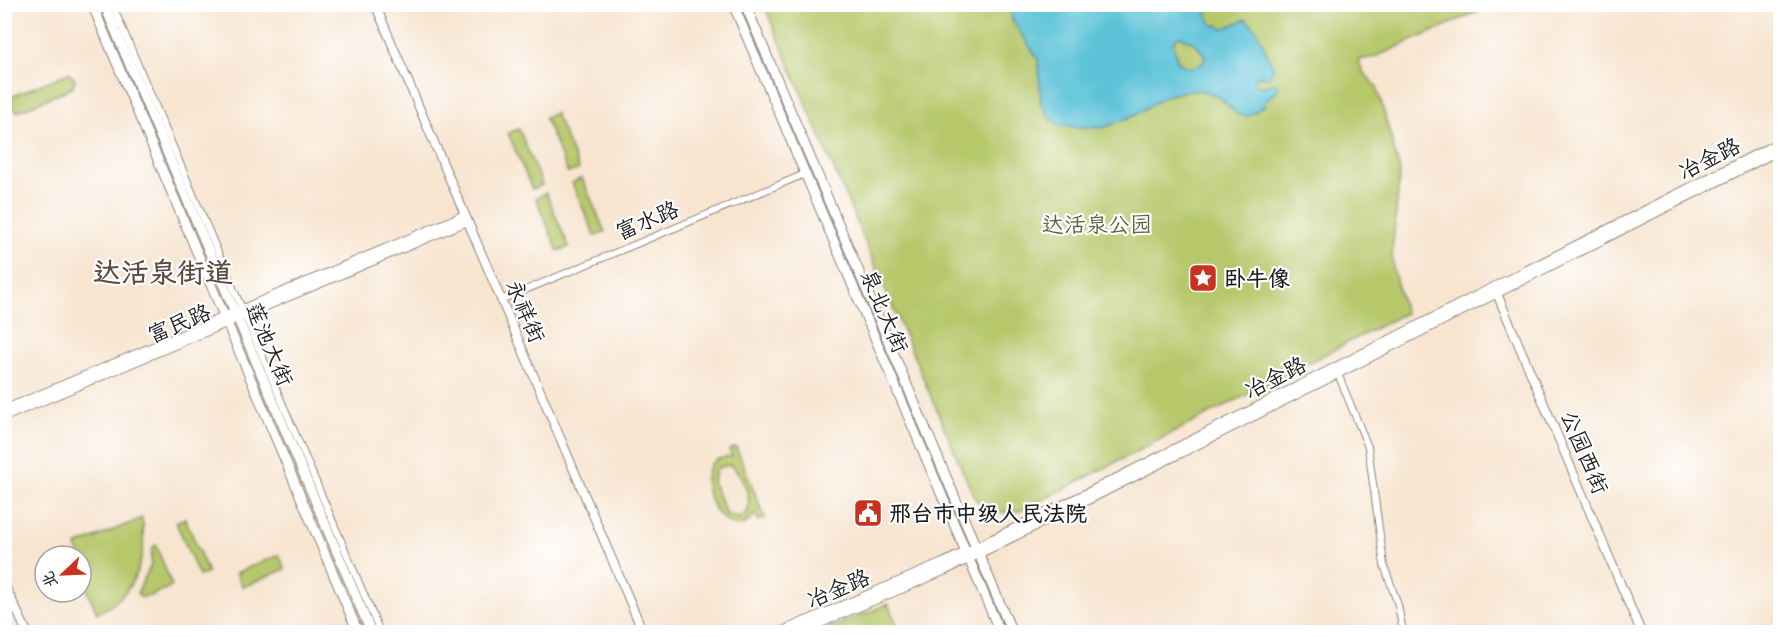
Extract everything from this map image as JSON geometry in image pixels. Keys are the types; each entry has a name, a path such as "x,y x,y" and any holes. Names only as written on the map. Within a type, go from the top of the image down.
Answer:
{"main road":[{"name":"莲池大街","path":"92,4 358,633"},
{"name":"莲池大街","path":"104,4 239,314 371,633"},
{"name":"泉北大街","path":"733,4 1000,633"},
{"name":"泉北大街","path":"745,4 1012,633"}],"street":[{"path":"112,4 239,314 380,633"},
{"name":"永祥街","path":"375,4 644,633"},
{"name":"冶金路","path":"977,550 1338,374 1780,141"},
{"name":"冶金路","path":"799,633 967,555 1780,150"},
{"name":"富水路","path":"501,300 806,174"},
{"name":"富民路","path":"4,417 466,218"},
{"name":"公园西街","path":"1496,290 1641,633"},
{"name":"富民路","path":"4,410 226,320"},
{"path":"1338,374 1368,447 1384,565 1398,605 1403,633"},
{"name":"冶金路","path":"780,633 967,555"},
{"path":"4,584 27,633"}],"green space":[{"name":"达活泉公园","path":"1487,4 1488,7 1375,57 1358,60 1363,72 1377,87 1400,171 1392,252 1393,269 1405,313 1025,509 1010,512 989,509 973,495 764,5"},
{"path":"68,73 75,79 72,88 17,112 12,108 11,97"},
{"path":"555,113 579,169 568,173 545,118"},
{"path":"519,129 542,185 532,189 508,133"},
{"path":"582,178 605,232 595,236 572,183"},
{"path":"546,193 569,247 558,251 536,198"},
{"path":"736,447 765,518 759,521 755,514 743,524 731,524 720,515 711,502 706,486 707,471 715,461 732,457 729,450","holes":["729,465 742,479 749,500 747,513 739,518 726,514 713,482 717,468"]},
{"path":"142,518 143,547 136,574 121,597 97,613 93,604 93,544 81,544"},
{"path":"185,518 208,573 199,576 176,522"},
{"path":"156,545 172,586 150,596 140,597 137,593 151,565 152,548"},
{"path":"279,555 285,569 243,587 236,573"},
{"path":"888,604 900,632 821,632"}],"water":[{"path":"1011,5 1202,5 1213,26 1218,25 1223,29 1246,19 1256,29 1274,69 1269,77 1257,76 1254,80 1256,85 1262,87 1275,83 1278,85 1277,91 1267,99 1264,106 1248,116 1238,115 1219,97 1208,92 1191,90 1165,96 1135,115 1103,128 1061,126 1051,120 1041,103 1038,59 1012,20","holes":["1180,36 1196,44 1205,57 1203,64 1188,68 1178,62 1173,44 1176,38"]}],"place":[{"name":"卧牛像","path":"1203,278"},
{"name":"邢台市中级人民法院","path":"868,513"}],"district":[{"name":"达活泉街道","path":"163,272"}]}
